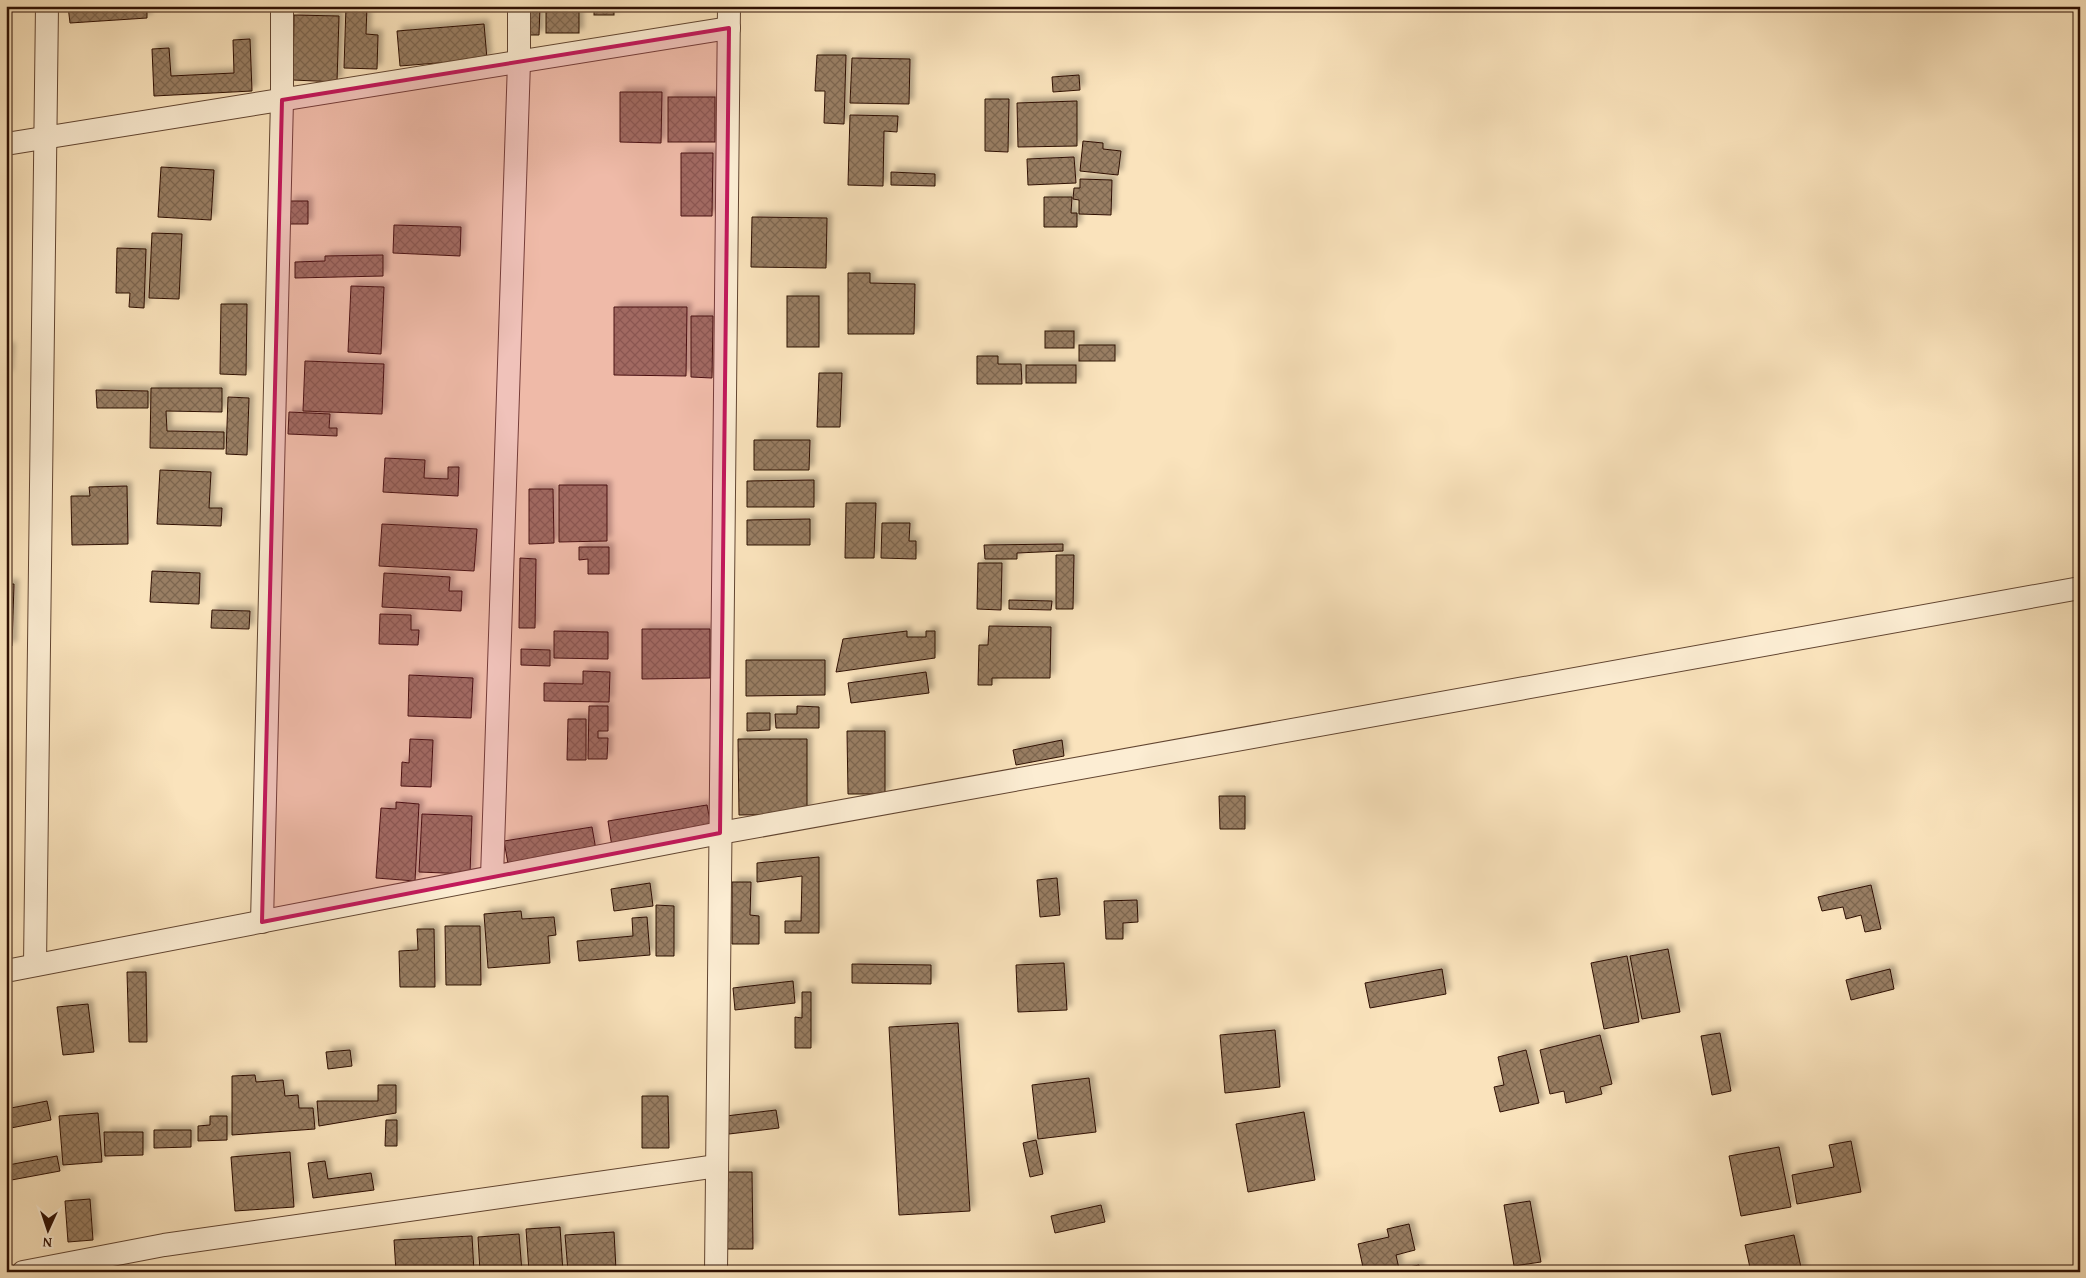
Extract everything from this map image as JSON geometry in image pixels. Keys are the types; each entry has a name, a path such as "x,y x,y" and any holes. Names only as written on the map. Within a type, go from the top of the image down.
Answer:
{"street":[{"path":"35,965 47,6"},
{"path":"262,922 282,100 282,6"},
{"path":"492,877 519,62 519,6"},
{"path":"6,144 519,62 730,17 716,1272"},
{"path":"6,971 720,833 2080,588"},
{"path":"23,1272 164,1245 717,1166"}],"highlighted area":[{"path":"729,28 720,833 262,922 282,100"}],"building":[{"path":"68,6 147,6 147,18 70,23"},
{"path":"346,6 367,6 366,34 378,35 377,69 344,68"},
{"path":"524,6 540,6 539,35 524,35"},
{"path":"546,6 579,6 579,33 546,33"},
{"path":"594,6 614,6 614,15 594,15"},
{"path":"294,15 339,16 337,82 293,80"},
{"path":"484,24 487,59 400,66 397,31"},
{"path":"250,39 252,91 154,96 152,49 169,48 171,76 234,73 233,40"},
{"path":"817,55 846,55 844,124 824,123 825,91 815,91"},
{"path":"852,58 910,59 909,104 850,103"},
{"path":"1079,75 1080,90 1053,92 1052,77"},
{"path":"620,92 662,92 661,143 620,142"},
{"path":"668,97 715,97 715,142 668,142"},
{"path":"985,99 1009,99 1008,152 985,151"},
{"path":"1077,101 1077,146 1018,147 1017,103"},
{"path":"850,115 898,116 897,132 884,131 883,186 848,185"},
{"path":"1083,141 1103,143 1103,149 1121,151 1118,175 1080,171"},
{"path":"681,153 713,153 712,216 681,216"},
{"path":"1074,157 1076,183 1028,185 1027,159"},
{"path":"161,167 214,170 211,220 158,217"},
{"path":"891,172 935,174 935,186 891,185"},
{"path":"1080,179 1112,180 1111,215 1079,214 1079,200 1073,199 1074,188 1080,188"},
{"path":"1044,197 1072,197 1071,213 1077,213 1077,227 1044,227"},
{"path":"290,201 308,201 308,224 289,224"},
{"path":"752,217 827,218 826,268 751,267"},
{"path":"394,225 461,227 460,256 393,253"},
{"path":"152,233 182,234 179,299 149,298"},
{"path":"117,248 146,249 144,308 129,307 130,293 116,293"},
{"path":"383,255 383,276 295,278 295,262 325,261 325,256"},
{"path":"848,273 870,273 870,283 915,284 914,334 848,334"},
{"path":"351,286 384,287 381,354 348,352"},
{"path":"787,296 819,296 819,347 787,347"},
{"path":"221,304 247,304 246,375 220,374"},
{"path":"614,307 687,307 686,376 614,375"},
{"path":"691,316 713,316 712,378 691,377"},
{"path":"1045,331 1074,331 1074,348 1045,348"},
{"path":"1079,345 1115,345 1115,361 1079,361"},
{"path":"6,347 10,347 8,375 6,375"},
{"path":"977,356 998,356 998,364 1021,364 1022,384 977,384"},
{"path":"305,361 384,364 382,414 303,411"},
{"path":"1026,365 1076,365 1076,383 1026,383"},
{"path":"819,373 842,373 840,427 817,427"},
{"path":"151,388 222,388 222,412 166,411 167,431 224,432 224,449 150,448"},
{"path":"96,390 148,391 148,408 97,408"},
{"path":"228,397 249,398 247,455 226,454"},
{"path":"289,412 330,414 329,428 337,428 337,436 288,434"},
{"path":"754,440 810,440 809,470 754,470"},
{"path":"385,458 425,460 424,478 448,479 448,467 459,467 458,496 383,492"},
{"path":"160,470 211,472 209,508 222,508 221,526 157,524"},
{"path":"814,480 814,507 747,507 747,481"},
{"path":"559,485 607,485 607,541 559,542"},
{"path":"127,486 128,544 72,545 71,496 90,496 89,487"},
{"path":"529,489 553,489 554,543 529,544"},
{"path":"846,503 876,503 874,558 845,558"},
{"path":"810,519 810,545 747,545 747,520"},
{"path":"882,523 910,523 909,541 916,541 916,559 881,558"},
{"path":"382,524 477,529 474,571 379,566"},
{"path":"1063,544 1063,551 1017,553 1017,559 985,559 984,545"},
{"path":"579,547 609,547 609,574 588,574 588,559 579,560"},
{"path":"1056,555 1074,555 1073,609 1056,609"},
{"path":"520,558 536,559 535,628 519,628"},
{"path":"978,563 1002,563 1001,610 977,609"},
{"path":"152,571 200,573 199,604 150,602"},
{"path":"384,573 450,577 449,591 462,591 461,611 382,607"},
{"path":"6,584 14,584 12,646 6,646"},
{"path":"1009,600 1052,601 1051,610 1009,609"},
{"path":"212,610 250,611 249,629 211,628"},
{"path":"380,614 411,615 411,630 419,630 418,645 379,644"},
{"path":"989,626 1051,627 1050,678 992,678 992,685 978,685 979,645 988,645"},
{"path":"642,629 710,629 710,678 642,679"},
{"path":"554,631 608,632 608,659 554,658"},
{"path":"907,631 907,637 926,637 926,631 935,631 935,658 836,672 843,639"},
{"path":"521,649 550,650 550,666 521,665"},
{"path":"746,660 825,660 825,695 746,696"},
{"path":"583,671 610,672 609,702 544,701 544,683 583,684"},
{"path":"926,672 929,693 851,703 848,683"},
{"path":"409,675 473,678 471,718 408,716"},
{"path":"589,706 608,706 608,731 598,731 598,738 608,738 607,759 588,759"},
{"path":"797,706 819,707 819,728 776,728 775,714 797,714"},
{"path":"747,713 770,713 770,730 747,731"},
{"path":"568,719 586,719 586,760 567,760"},
{"path":"847,731 885,731 885,794 848,794"},
{"path":"410,739 433,740 431,787 401,786 402,762 409,763"},
{"path":"738,739 807,739 807,814 739,815"},
{"path":"1062,740 1064,756 1016,765 1013,750"},
{"path":"1219,796 1245,796 1245,829 1220,829"},
{"path":"396,802 419,804 415,881 376,878 381,808 396,809"},
{"path":"707,805 712,831 612,847 608,821"},
{"path":"422,814 472,816 470,874 419,872"},
{"path":"592,827 596,850 508,864 504,841"},
{"path":"819,857 819,933 785,933 785,921 801,921 802,876 757,882 757,863"},
{"path":"1057,878 1060,915 1040,917 1037,880"},
{"path":"732,882 751,882 750,915 759,916 759,944 732,944"},
{"path":"650,883 653,906 614,911 611,889"},
{"path":"1871,885 1881,929 1865,932 1861,915 1846,919 1843,907 1822,911 1818,897"},
{"path":"1137,900 1138,922 1123,923 1123,939 1106,939 1104,901"},
{"path":"656,905 674,906 674,956 656,956"},
{"path":"521,911 522,919 554,917 556,935 548,936 550,963 488,968 484,914"},
{"path":"647,917 650,955 579,961 577,941 633,936 632,918"},
{"path":"445,926 480,926 481,985 446,985"},
{"path":"417,929 434,929 435,987 400,987 399,951 418,950"},
{"path":"1668,949 1680,1012 1642,1019 1630,956"},
{"path":"1627,956 1639,1022 1604,1029 1591,963"},
{"path":"1064,963 1067,1010 1018,1012 1016,965"},
{"path":"852,964 931,965 931,984 852,983"},
{"path":"1442,969 1446,994 1370,1008 1365,983"},
{"path":"1890,969 1894,989 1851,1000 1846,980"},
{"path":"127,972 146,972 147,1042 129,1042"},
{"path":"793,981 795,1003 735,1010 733,988"},
{"path":"802,992 811,992 811,1048 795,1048 795,1017 802,1018"},
{"path":"88,1004 94,1052 63,1055 57,1007"},
{"path":"958,1023 970,1211 899,1215 889,1027"},
{"path":"1275,1030 1280,1087 1225,1093 1220,1035"},
{"path":"1720,1033 1731,1091 1712,1095 1701,1036"},
{"path":"1600,1035 1612,1084 1600,1087 1602,1094 1566,1103 1564,1091 1550,1094 1540,1050"},
{"path":"350,1050 352,1066 328,1069 326,1052"},
{"path":"1526,1050 1539,1103 1500,1112 1494,1087 1504,1085 1498,1057"},
{"path":"255,1075 256,1082 283,1080 285,1096 298,1095 299,1108 313,1108 315,1129 232,1135 232,1076"},
{"path":"1089,1078 1096,1132 1038,1139 1032,1085"},
{"path":"378,1085 396,1085 396,1113 319,1126 317,1101 378,1101"},
{"path":"642,1096 668,1096 669,1148 642,1148"},
{"path":"47,1101 51,1120 6,1129 6,1109"},
{"path":"776,1110 779,1128 729,1134 726,1116"},
{"path":"1304,1112 1315,1180 1248,1192 1236,1124"},
{"path":"98,1113 102,1162 63,1165 59,1116"},
{"path":"210,1116 227,1116 227,1140 198,1141 198,1126 210,1125"},
{"path":"386,1120 397,1120 397,1146 385,1146"},
{"path":"154,1130 191,1130 191,1147 154,1148"},
{"path":"104,1132 143,1132 143,1155 105,1156"},
{"path":"1036,1140 1043,1174 1030,1177 1023,1143"},
{"path":"1851,1141 1861,1192 1797,1204 1792,1175 1834,1167 1829,1145"},
{"path":"1779,1147 1791,1207 1741,1216 1729,1156"},
{"path":"290,1152 294,1207 235,1211 231,1157"},
{"path":"6,1154 8,1165 57,1156 60,1171 6,1181"},
{"path":"325,1161 328,1179 371,1173 374,1190 313,1198 308,1163"},
{"path":"726,1172 752,1172 753,1249 727,1249"},
{"path":"90,1199 93,1240 68,1242 65,1201"},
{"path":"1530,1201 1541,1262 1514,1266 1504,1205"},
{"path":"1101,1205 1105,1222 1055,1233 1051,1216"},
{"path":"1409,1224 1415,1250 1396,1255 1399,1269 1419,1265 1420,1272 1364,1272 1358,1244 1389,1237 1387,1229"},
{"path":"560,1227 563,1272 529,1272 526,1229"},
{"path":"614,1232 616,1270 568,1272 565,1235"},
{"path":"519,1234 522,1272 480,1272 478,1237"},
{"path":"1794,1235 1802,1272 1751,1272 1745,1245"},
{"path":"472,1236 474,1272 396,1272 394,1240"}]}
